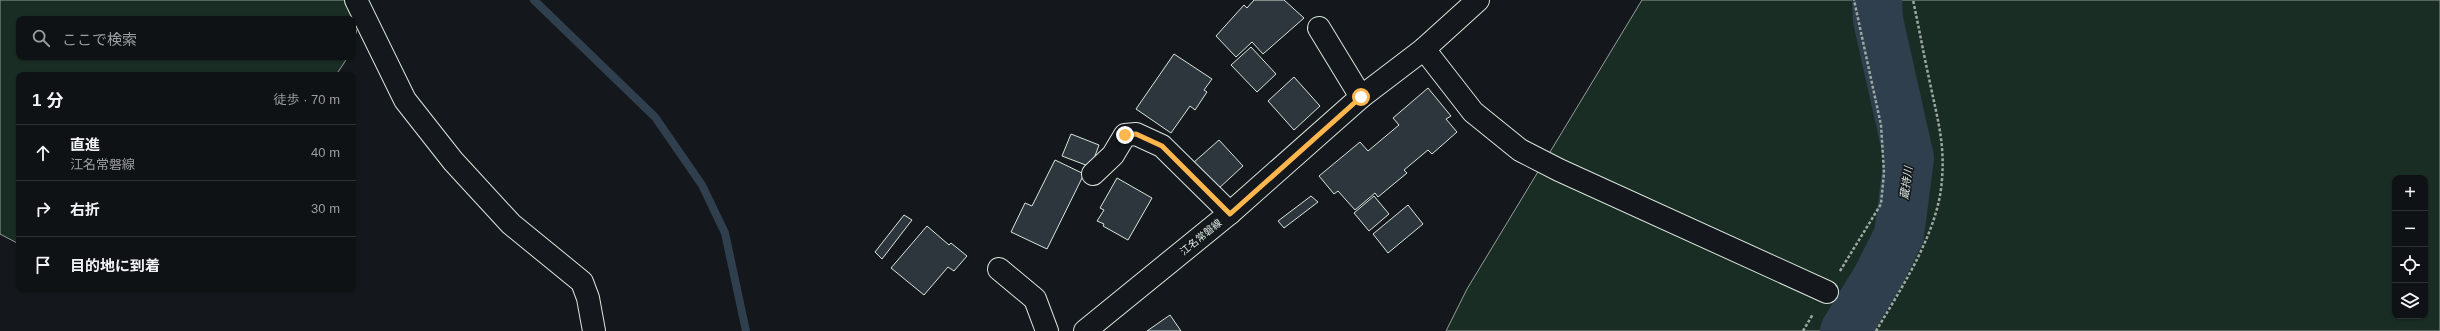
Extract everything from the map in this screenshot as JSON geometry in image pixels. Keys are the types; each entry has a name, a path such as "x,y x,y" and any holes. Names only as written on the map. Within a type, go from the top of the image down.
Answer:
{"street":[{"path":"356,0 405,100 453,161 511,224 582,282 588,298 594,331"},
{"name":"江名常磐線","path":"1085,331 1230,214 1361,97 1424,49 1478,0"},
{"path":"1319,28 1361,97"},
{"path":"1424,49 1473,112 1520,150 1566,174 1827,292"},
{"path":"1094,174 1113,155 1125,135 1136,134 1162,146 1230,214"},
{"path":"999,269 1035,299 1047,331"}],"path":[{"path":"1803,331 1881,204 1884,173 1881,125 1854,0"},
{"path":"1876,331 1921,251 1934,216 1942,181 1940,123 1930,84 1913,0"}],"green space":[{"path":"0,0 367,0 356,33 356,16 16,16 16,60 346,60 338,72 16,72 16,242 0,234"},
{"path":"1642,0 2440,0 2440,331 1446,331 1467,289"}],"building":[{"path":"1254,0 1284,0 1304,18 1263,54 1252,42 1236,57 1216,36 1244,5 1247,8"},
{"path":"1251,47 1276,74 1257,92 1231,65"},
{"path":"1174,54 1212,79 1204,90 1207,92 1195,110 1190,106 1171,133 1136,109"},
{"path":"1294,77 1320,106 1294,130 1268,101"},
{"path":"1428,88 1451,116 1446,119 1457,132 1432,154 1428,150 1404,170 1407,173 1378,197 1375,193 1355,210 1338,191 1334,194 1319,176 1360,142 1368,151 1399,125 1393,118"},
{"path":"1071,134 1099,145 1091,167 1062,156"},
{"path":"1219,140 1243,166 1218,189 1193,163"},
{"path":"1055,160 1084,174 1047,249 1011,232 1025,203 1032,206"},
{"path":"1117,178 1152,198 1128,240 1097,221 1104,210 1100,208"},
{"path":"1311,196 1318,202 1284,228 1278,221"},
{"path":"1374,196 1389,214 1369,231 1354,213"},
{"path":"1408,205 1423,224 1388,253 1373,234"},
{"path":"904,215 912,220 882,259 875,252"},
{"path":"927,226 949,245 951,243 967,256 954,271 948,267 924,295 891,268"},
{"path":"1170,315 1181,331 1147,331"}],"waterway":[{"path":"534,0 655,117 702,185 725,233 746,331"},
{"name":"蔵持川","path":"1845,331 1878,277 1899,235 1909,158 1878,20 1877,0"}],"route":[{"path":"1125,135 1136,134 1162,146 1230,214 1361,97"}]}
